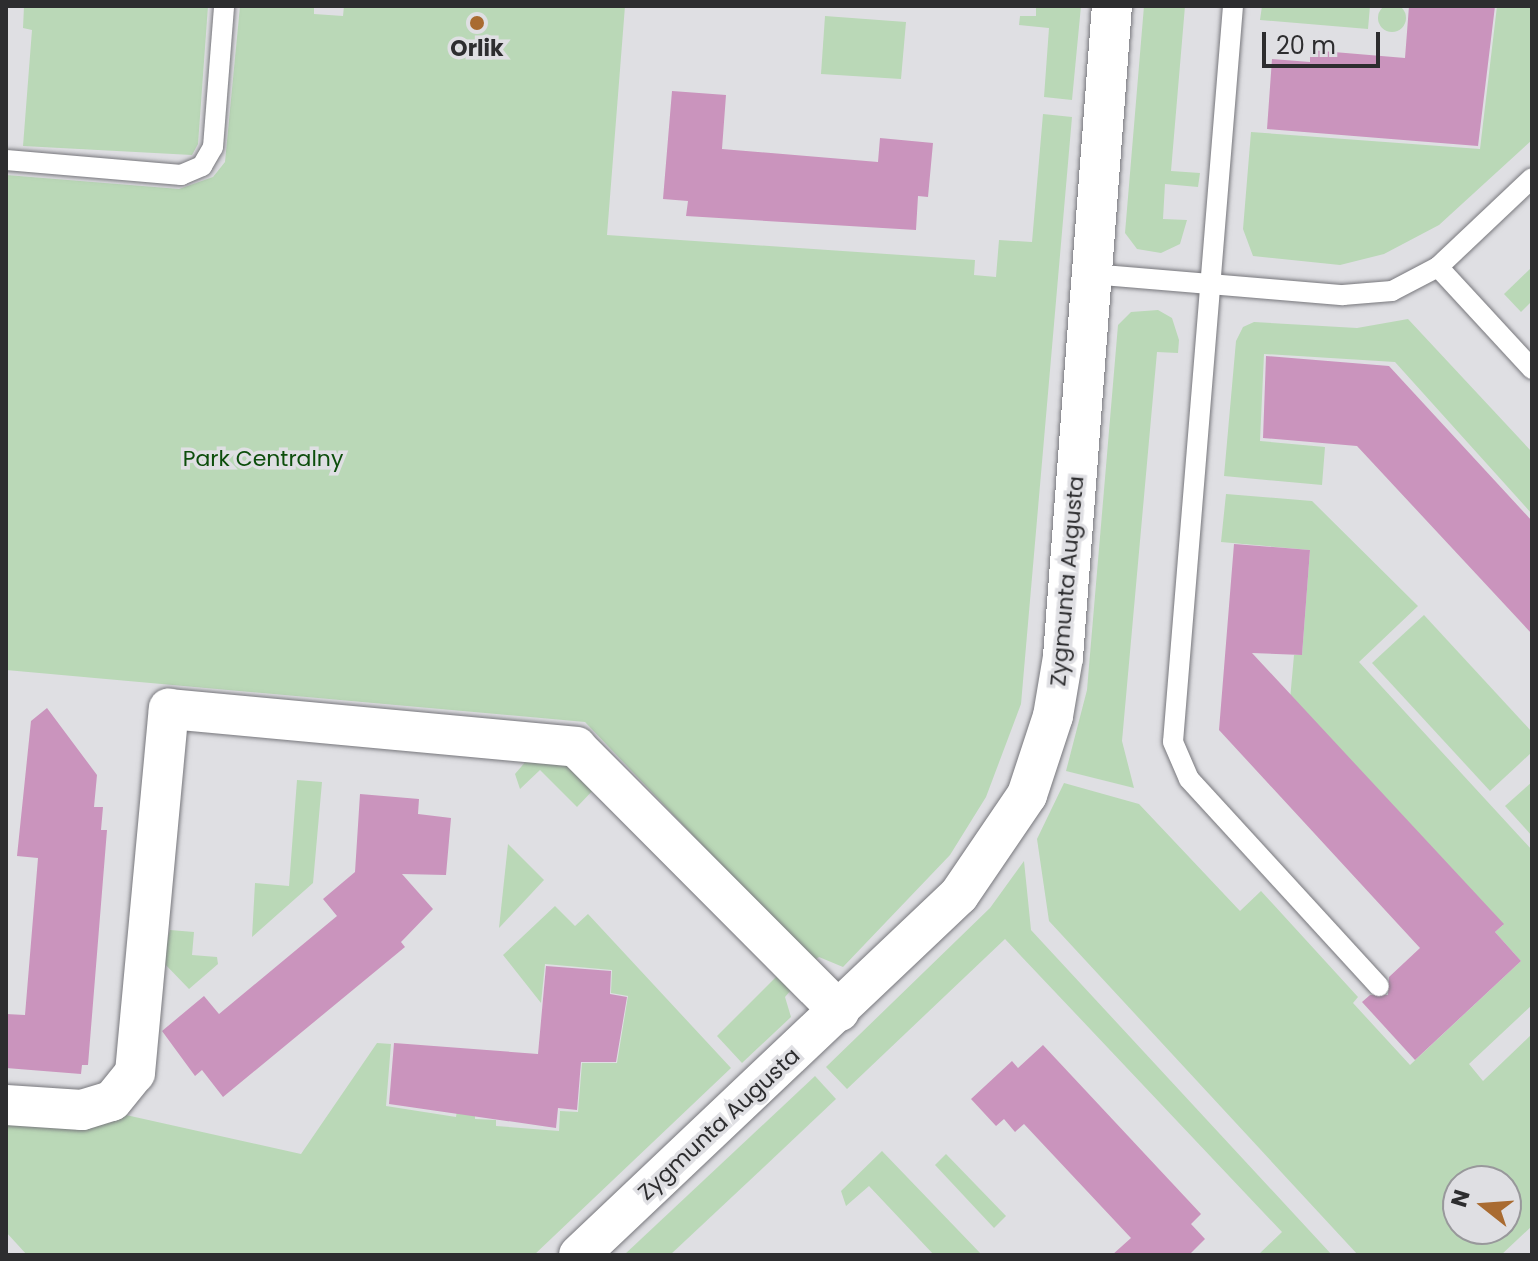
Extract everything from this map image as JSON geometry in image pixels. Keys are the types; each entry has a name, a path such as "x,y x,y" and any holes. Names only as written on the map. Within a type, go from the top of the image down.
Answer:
{"street":[{"name":"Zygmunta Augusta","path":"579,1255 959,895 1003,835 1042,755 1063,657 1112,6"},
{"path":"6,1105 82,1110 112,1101 135,1073 169,709 576,747 839,1011"}],"lane":[{"path":"6,160 181,175 202,166 213,147 224,6"},
{"path":"1233,6 1213,286 1173,742 1177,761 1379,986"},
{"path":"1091,274 1343,295 1392,291 1438,267 1532,178"},
{"path":"1438,267 1532,369"}],"green space":[{"path":"1392,4 1402,8 1406,18 1402,28 1392,32 1382,28 1378,18 1382,8"},
{"path":"24,6 208,6 198,144 192,155 23,146 32,30 23,28"},
{"name":"Park Centralny","path":"240,6 314,6 314,14 343,16 344,6 625,6 607,235 975,260 974,275 996,277 999,240 1032,242 1043,114 1072,117 1021,704 986,797 950,855 843,967 819,957 813,961 585,722 6,670 6,175 179,189 213,177 225,162"},
{"path":"1036,6 1081,6 1072,100 1044,97 1049,28 1019,25 1020,16 1036,16"},
{"path":"1144,6 1185,6 1171,171 1200,173 1198,187 1165,184 1163,219 1187,220 1180,244 1161,253 1137,249 1125,233"},
{"path":"1262,6 1370,6 1368,29 1260,20"},
{"path":"1497,6 1532,6 1532,140 1439,225 1384,254 1340,265 1253,256 1243,229 1251,132 1480,149"},
{"path":"825,16 906,22 901,79 821,74"},
{"path":"1532,267 1532,301 1521,312 1504,294"},
{"path":"1158,310 1172,318 1179,340 1178,353 1157,352 1122,741 1134,788 1066,771 1087,690 1118,325 1131,312"},
{"path":"1408,319 1532,452 1532,514 1395,362 1264,354 1260,441 1325,447 1322,485 1224,476 1236,341 1243,327 1254,322 1357,328"},
{"path":"1226,494 1312,501 1418,606 1359,662 1532,850 1532,1005 1469,1064 1483,1081 1532,1034 1532,1226 1522,1235 1522,1165 1442,1165 1442,1245 1512,1245 1501,1255 1358,1255 1049,921 1037,839 1064,783 1139,804 1240,911 1261,891 1358,997 1353,1003 1410,1065 1521,961 1495,932 1503,925 1289,711 1294,655 1302,655 1310,550 1221,542"},
{"path":"1424,615 1532,732 1532,752 1490,791 1372,663"},
{"path":"527,760 567,764 596,787 577,807 540,770 520,789 515,774"},
{"path":"297,780 322,782 313,883 252,937 255,883 289,886"},
{"path":"1532,782 1532,836 1505,806"},
{"path":"508,844 544,880 499,928"},
{"path":"1024,861 1031,930 1332,1255 1258,1255 1282,1232 1005,939 847,1089 826,1067 990,908"},
{"path":"555,906 575,926 588,914 731,1068 534,1255 27,1255 6,1232 6,1123 117,1113 301,1154 377,1043 391,1044 386,1106 456,1117 457,1110 475,1112 475,1119 496,1120 496,1126 559,1131 560,1111 578,1112 582,1063 617,1063 628,996 611,993 612,970 545,964 541,1003 503,955"},
{"path":"170,930 194,932 192,955 217,957 218,964 189,989 162,961"},
{"path":"780,973 791,990 785,997 791,1017 742,1063 717,1036"},
{"path":"815,1076 836,1099 764,1167 670,1255 624,1255"},
{"path":"882,1151 981,1255 934,1255 869,1186 846,1206 841,1191"},
{"path":"946,1154 1006,1216 994,1228 935,1165"}],"building":[{"path":"1409,6 1495,6 1478,146 1267,129 1272,59 1310,62 1310,50 1405,58"},
{"path":"672,91 726,95 722,149 878,162 880,138 933,143 928,197 918,196 916,230 686,216 688,201 663,199"},
{"path":"1266,356 1389,366 1532,521 1532,634 1357,446 1263,438"},
{"path":"1234,544 1310,550 1302,655 1252,653 1504,924 1495,932 1521,961 1415,1060 1362,1002 1370,995 1388,995 1389,977 1420,948 1219,730"},
{"path":"47,708 97,775 94,807 103,807 101,830 107,830 88,1065 82,1065 81,1074 6,1068 6,1014 25,1015 38,858 17,856 31,721"},
{"path":"360,794 419,799 418,814 451,818 446,875 402,874 433,909 401,942 405,947 223,1097 202,1070 195,1076 162,1031 204,996 219,1014 337,916 323,899 355,872"},
{"path":"546,966 611,971 610,994 627,997 616,1062 581,1062 577,1110 558,1108 556,1128 389,1104 394,1043 538,1054"},
{"path":"1043,1045 1201,1214 1191,1224 1205,1239 1189,1255 1112,1255 1131,1238 1024,1124 1015,1132 1004,1119 996,1126 971,1099 1012,1061 1018,1068"}],"place":[{"name":"Orlik","path":"477,23"}]}
